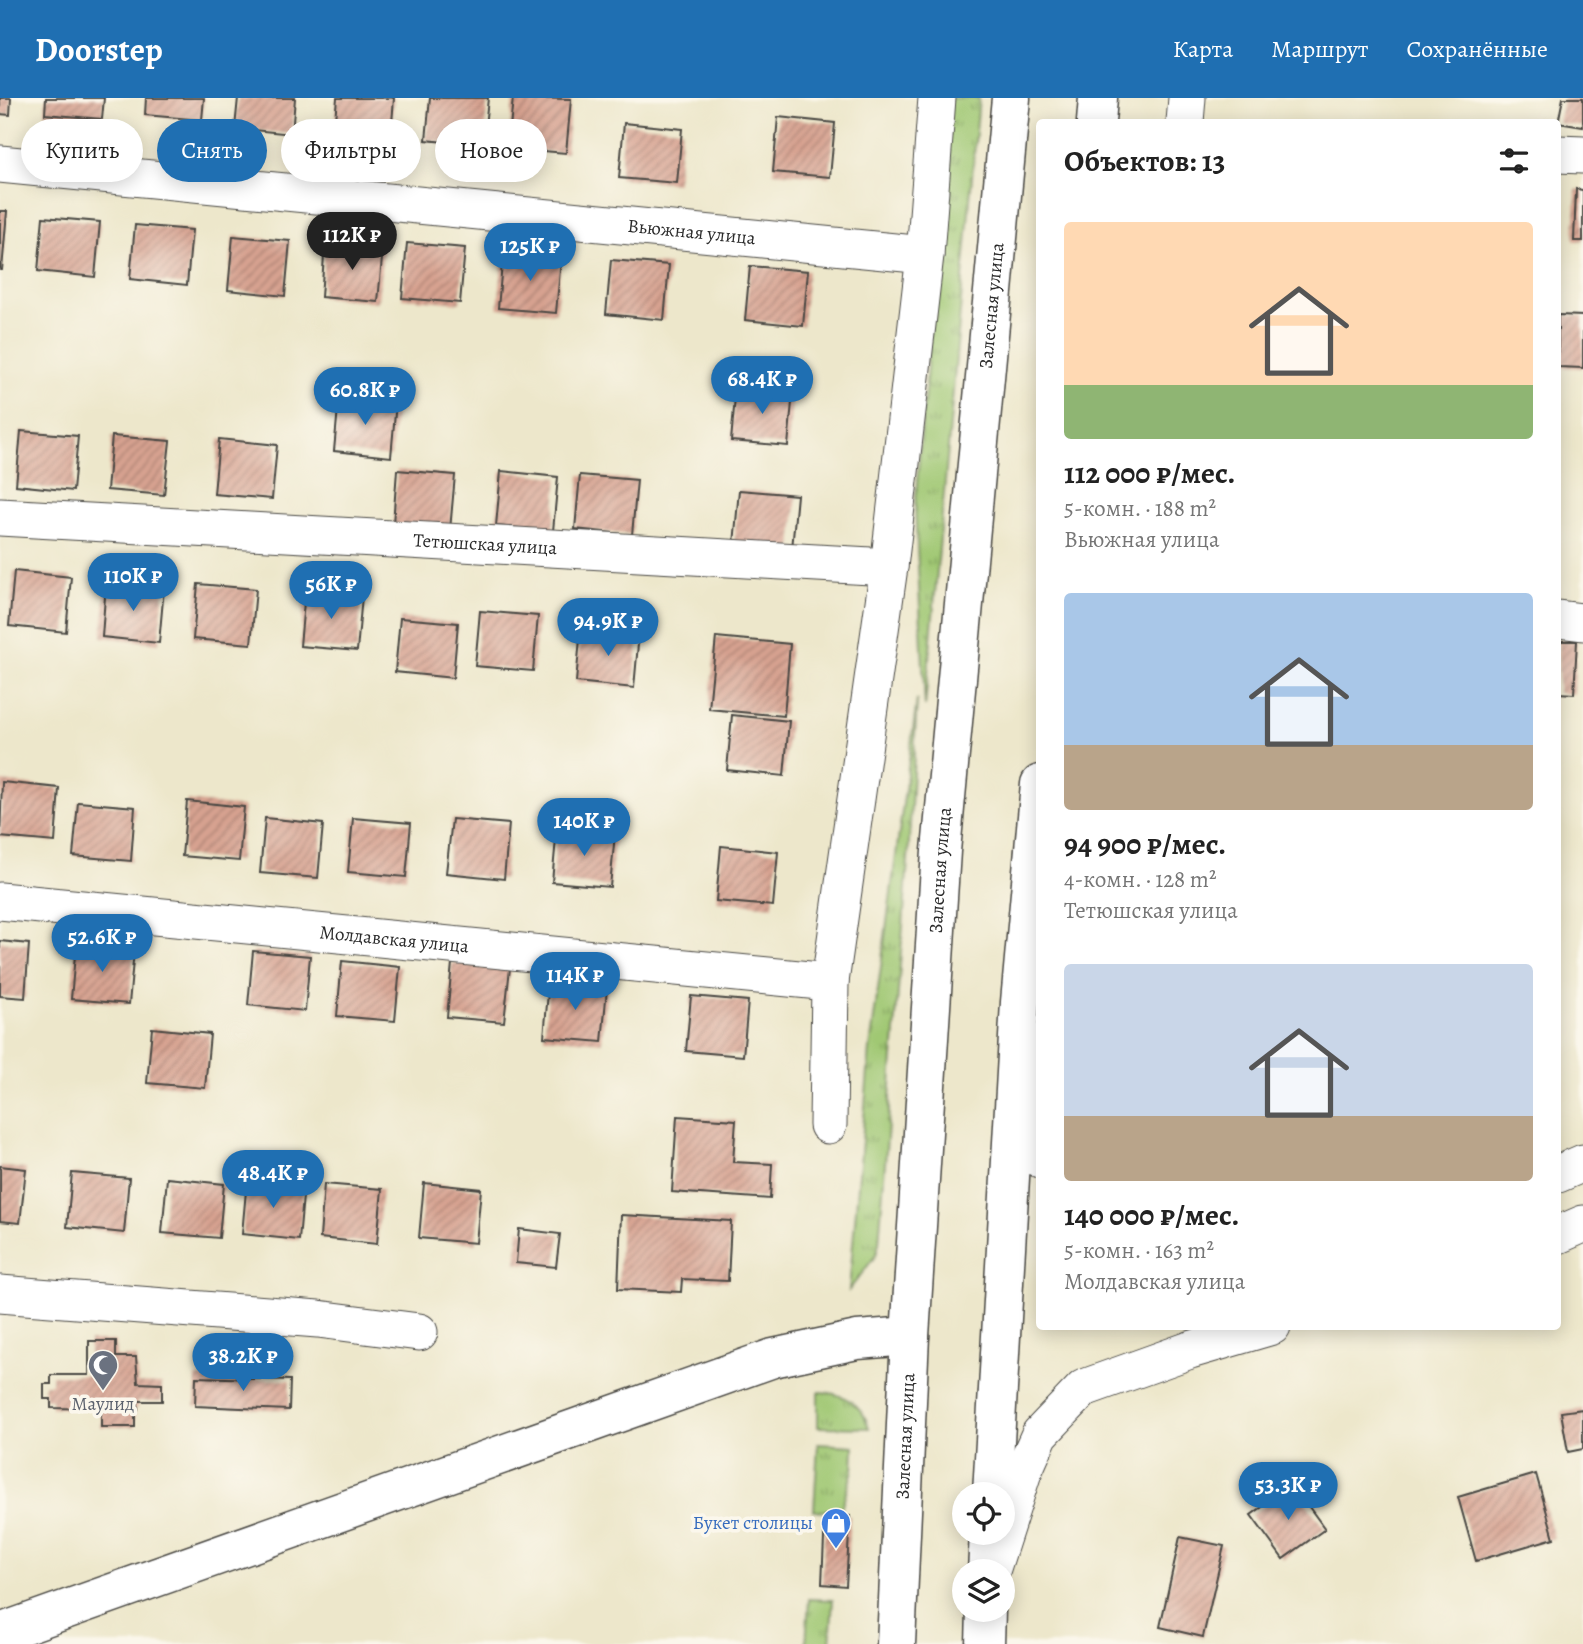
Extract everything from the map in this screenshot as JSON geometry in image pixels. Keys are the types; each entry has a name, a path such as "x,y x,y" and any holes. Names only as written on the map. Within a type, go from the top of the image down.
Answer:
{"main road":[{"name":"Залесная улица","path":"896,1644 909,1336 941,851 1011,98"},
{"path":"1096,119 1098,98"},
{"path":"993,1482 1020,1002 1036,828"},
{"path":"0,1633 773,1358 857,1340 909,1336"},
{"path":"985,1644 986,1622"}],"street":[{"path":"828,1125 830,982 889,566 925,255 937,98"},
{"path":"1185,119 1187,98"},
{"path":"1561,154 1583,155"},
{"name":"Вьюжная улица","path":"0,164 925,255"},
{"name":"Тетюшская улица","path":"0,517 889,566"},
{"path":"1561,619 1583,622"},
{"name":"Молдавская улица","path":"0,901 830,982"},
{"path":"1020,1002 1036,1128"},
{"path":"1561,1173 1583,1163"},
{"path":"1561,1234 1583,1224"},
{"path":"1561,1250 1583,1248"},
{"path":"0,1294 318,1319 419,1332"},
{"path":"993,1559 1023,1472 1040,1434 1084,1388 1190,1350 1258,1330"},
{"path":"0,1639 5,1644"}],"green space":[{"path":"950,98 979,98 925,707 915,507"},
{"path":"917,700 908,860 879,1243 876,1255 849,1290 870,1048"},
{"path":"818,1392 835,1394 850,1401 862,1412 869,1428 818,1427"},
{"path":"818,1444 854,1446 853,1470 840,1512 814,1510"},
{"path":"809,1599 833,1600 830,1644 806,1644"}],"building":[{"path":"0,98 11,98 10,115 0,114"},
{"path":"46,98 104,98 102,119 45,114"},
{"path":"146,98 204,98 202,119 145,115"},
{"path":"238,98 295,98 293,119 281,119 281,133 267,131 267,119 236,119"},
{"path":"337,98 394,98 392,119 335,119"},
{"path":"430,98 488,98 486,119 435,119 435,141 426,140"},
{"path":"513,98 571,99 566,153 547,151 547,119 511,119"},
{"path":"1563,98 1583,98 1583,127 1561,123 1559,119"},
{"path":"778,117 835,123 830,177 773,172"},
{"path":"624,123 682,129 677,183 619,178"},
{"path":"1576,189 1583,190 1583,241 1574,241"},
{"path":"0,211 7,211 2,270 0,270"},
{"path":"43,217 100,222 95,277 38,271"},
{"path":"135,225 192,230 187,285 130,279"},
{"path":"233,236 290,241 285,296 228,290"},
{"path":"325,242 383,247 378,302 321,297"},
{"path":"407,243 465,248 460,303 402,298"},
{"path":"503,253 561,258 556,313 498,308"},
{"path":"611,260 669,265 664,320 606,314"},
{"path":"750,266 808,271 803,326 745,320"},
{"path":"1561,315 1583,316 1583,368 1561,367"},
{"path":"736,386 793,391 788,446 731,441"},
{"path":"339,397 396,402 391,457 334,451"},
{"path":"21,431 78,436 73,491 16,485"},
{"path":"112,436 170,441 164,495 107,490"},
{"path":"219,439 277,445 272,499 214,494"},
{"path":"397,470 455,475 450,530 393,524"},
{"path":"501,471 558,477 553,531 496,526"},
{"path":"580,475 637,480 632,535 575,529"},
{"path":"739,490 797,495 792,549 734,544"},
{"path":"14,571 71,577 66,632 9,626"},
{"path":"106,583 164,588 159,643 102,637"},
{"path":"198,584 256,589 251,644 193,639"},
{"path":"305,591 362,596 357,651 300,646"},
{"path":"480,611 538,616 533,671 475,666"},
{"path":"400,618 458,623 453,678 395,672"},
{"path":"581,628 639,633 634,688 576,682"},
{"path":"716,637 790,644 784,716 709,709"},
{"path":"1561,641 1577,641 1574,694 1561,693"},
{"path":"732,715 789,721 784,776 727,770"},
{"path":"2,782 59,788 55,842 0,837"},
{"path":"187,801 244,807 239,861 182,856"},
{"path":"78,802 135,807 131,861 73,856"},
{"path":"265,818 323,824 318,878 260,873"},
{"path":"353,818 411,823 406,877 348,872"},
{"path":"452,819 509,824 504,879 446,873"},
{"path":"557,828 615,833 610,887 552,882"},
{"path":"721,846 778,852 773,906 716,901"},
{"path":"0,941 29,944 25,998 0,996"},
{"path":"76,944 134,950 129,1004 71,999"},
{"path":"253,951 310,956 305,1011 248,1005"},
{"path":"342,961 400,967 395,1021 337,1016"},
{"path":"452,963 510,968 504,1022 447,1017"},
{"path":"549,982 607,988 602,1042 544,1037"},
{"path":"691,996 748,1001 743,1056 686,1051"},
{"path":"152,1028 210,1034 205,1088 147,1083"},
{"path":"677,1116 736,1120 733,1162 772,1164 770,1199 672,1192"},
{"path":"0,1166 26,1169 20,1223 0,1221"},
{"path":"72,1173 129,1178 124,1233 67,1227"},
{"path":"167,1178 224,1184 219,1238 162,1233"},
{"path":"247,1180 304,1185 299,1240 242,1234"},
{"path":"424,1183 481,1189 476,1243 419,1238"},
{"path":"324,1184 382,1189 377,1244 320,1238"},
{"path":"621,1215 731,1221 728,1281 682,1279 681,1292 618,1289"},
{"path":"519,1229 560,1234 556,1267 516,1263"},
{"name":"Маулид","path":"89,1341 116,1341 116,1357 136,1357 138,1383 162,1384 162,1401 138,1401 135,1427 101,1427 101,1409 51,1408 51,1399 44,1399 44,1384 51,1384 51,1375 89,1375"},
{"path":"196,1377 290,1380 289,1410 195,1406"},
{"path":"1583,1409 1583,1449 1568,1452 1561,1412"},
{"path":"1536,1474 1554,1538 1476,1561 1458,1497"},
{"path":"1293,1485 1325,1529 1283,1559 1251,1515"},
{"name":"Букет столицы","path":"825,1515 850,1516 846,1586 822,1584"},
{"path":"1180,1537 1224,1546 1203,1637 1160,1627"}],"place":[{"name":"Маулид","path":"103,1392"},
{"name":"Букет столицы","path":"836,1550"}]}
